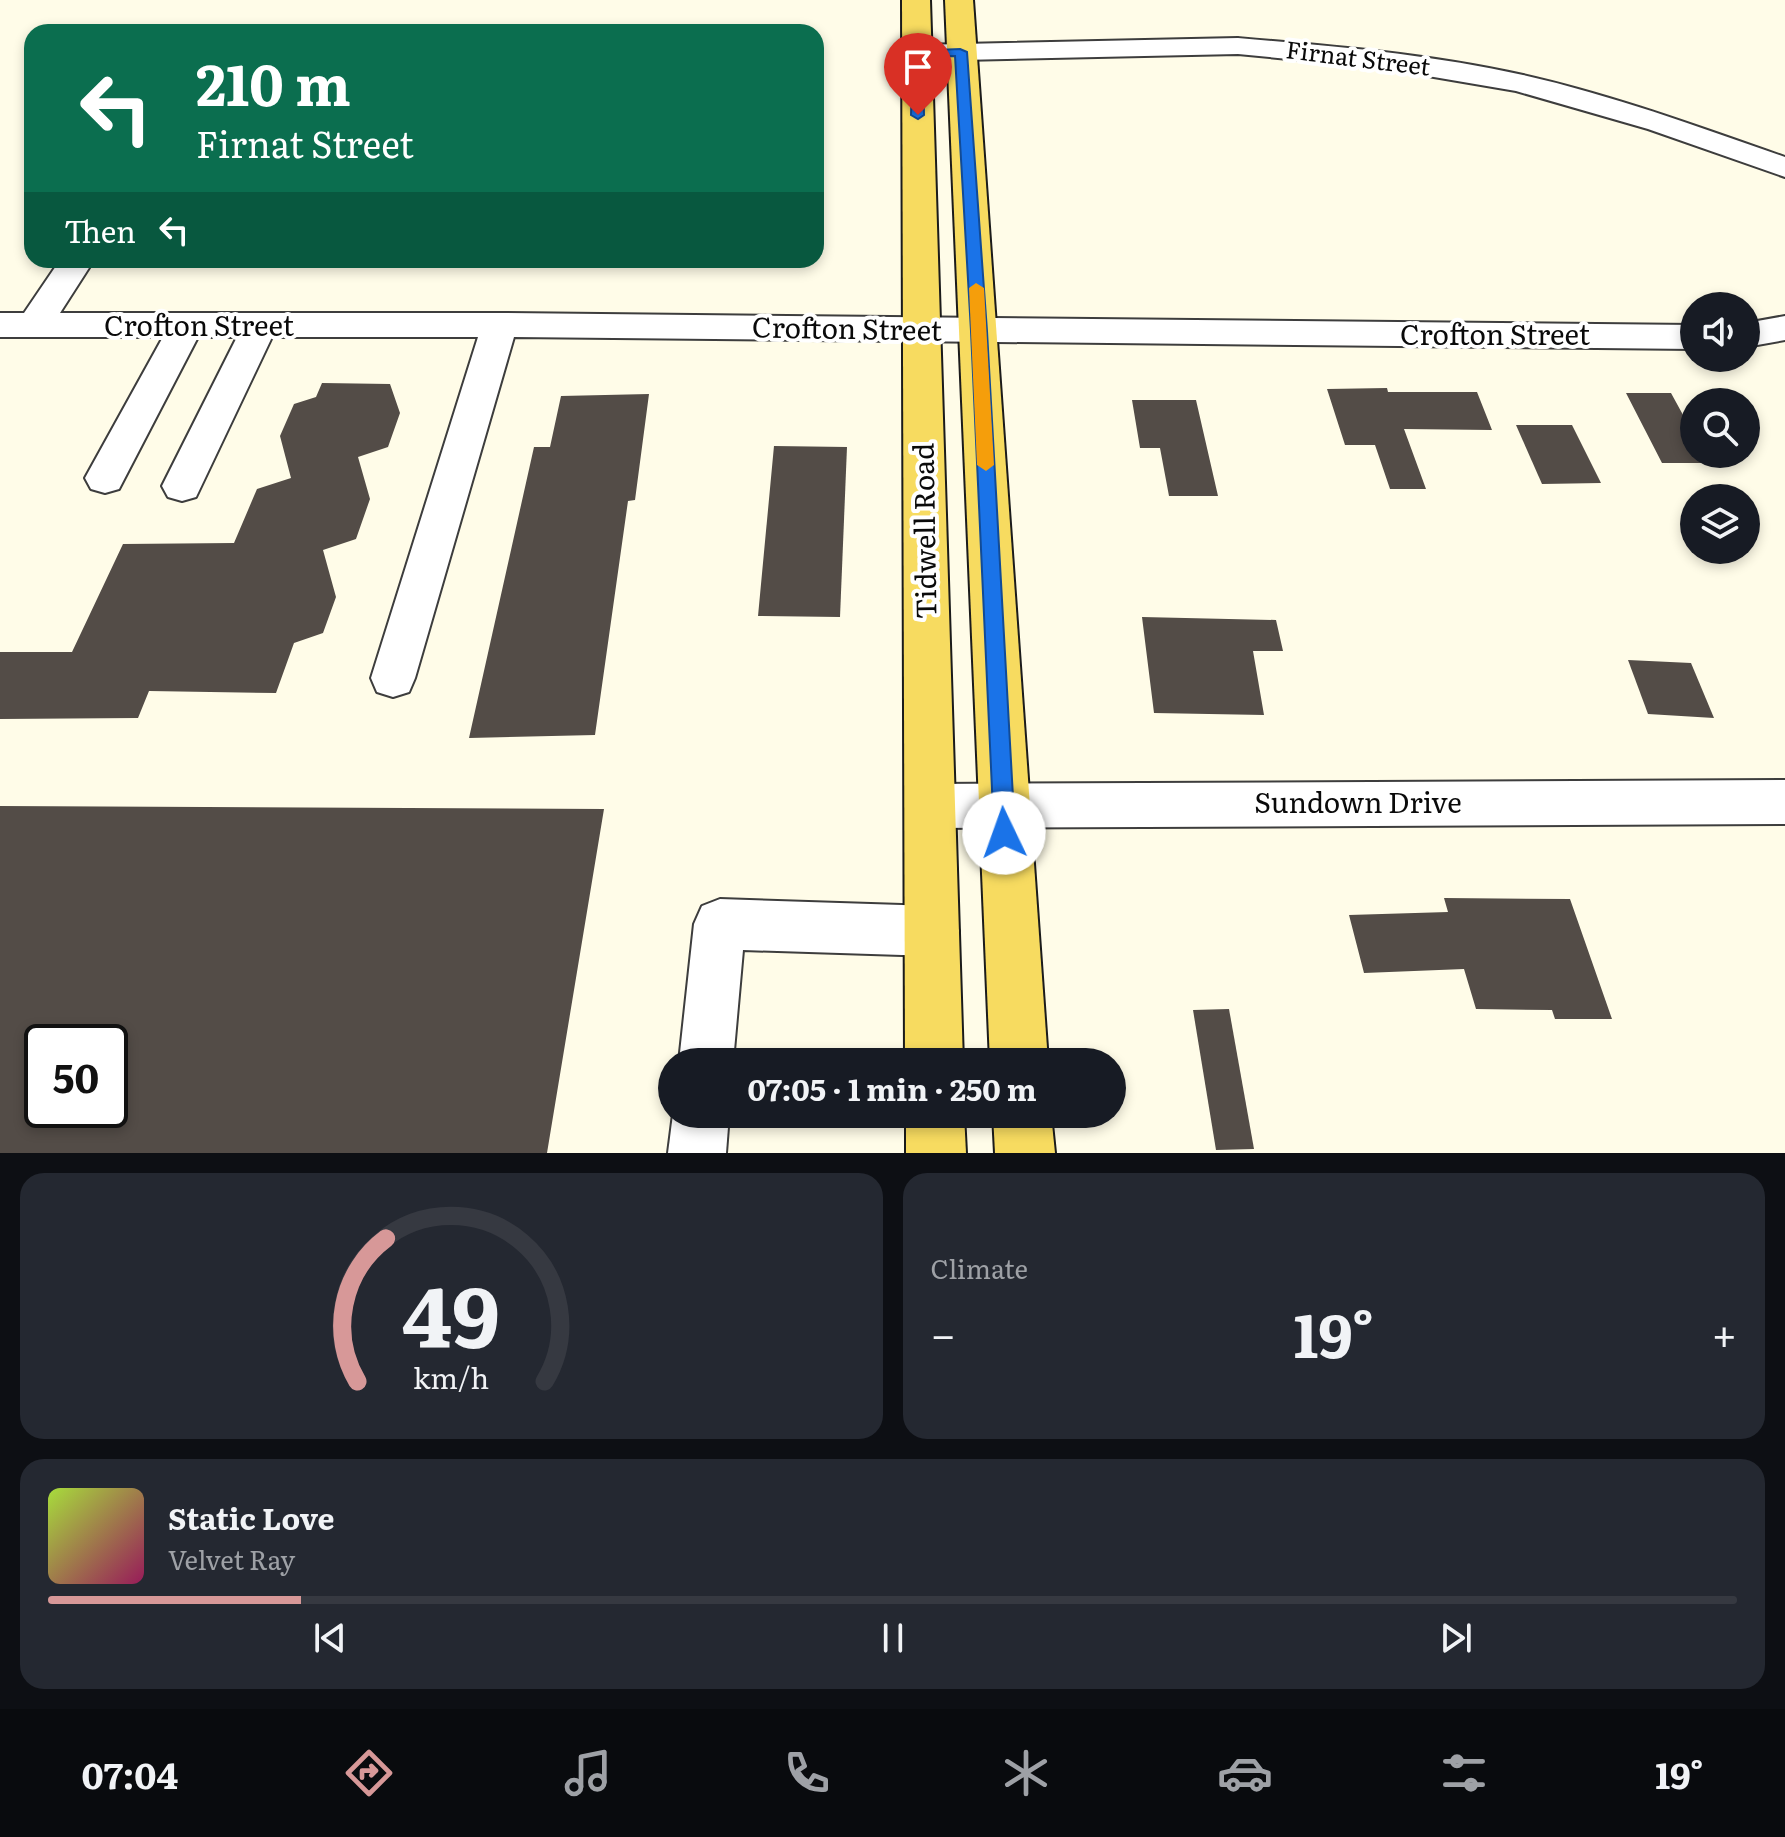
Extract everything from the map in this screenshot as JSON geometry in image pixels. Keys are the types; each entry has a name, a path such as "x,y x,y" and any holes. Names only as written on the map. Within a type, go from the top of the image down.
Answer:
{"main road":[{"name":"Tidwell Road","path":"916,0 934,1048"},
{"path":"959,0 1018,1048"},
{"path":"935,1128 936,1153"},
{"path":"1023,1128 1025,1153"}],"street":[{"name":"Firnat Street","path":"917,53 1238,46 1381,59 1520,83 1659,123 1785,168"},
{"path":"17,325 70,268"},
{"name":"Crofton Street","path":"17,325 500,325 1680,337"},
{"path":"105,478 187,325"},
{"path":"393,678 500,325"},
{"path":"182,486 260,326"},
{"path":"1760,332 1785,328"},
{"name":"Sundown Drive","path":"931,806 1785,802"},
{"path":"707,1048 720,924 933,931"},
{"path":"697,1153 700,1128"}],"building":[{"path":"322,383 390,384 400,413 388,447 358,457 370,499 356,539 323,550 336,597 323,633 294,643 276,693 149,691 138,718 0,719 0,652 72,652 123,544 234,543 257,489 291,478 280,436 294,404 316,397"},
{"path":"1387,388 1388,392 1477,392 1492,430 1404,429 1426,489 1390,489 1375,445 1345,445 1327,389"},
{"path":"1626,393 1671,393 1680,409 1680,463 1662,463"},
{"path":"649,394 635,500 628,501 595,735 469,738 534,447 550,447 561,396"},
{"path":"1132,400 1196,400 1218,496 1169,496 1160,448 1140,448"},
{"path":"1516,425 1572,425 1601,483 1542,484"},
{"path":"774,446 847,447 840,617 758,616"},
{"path":"1142,617 1276,620 1283,651 1253,651 1264,715 1154,713"},
{"path":"1628,660 1691,663 1714,718 1648,714"},
{"path":"0,806 604,809 547,1153 0,1153"},
{"path":"1444,898 1570,899 1612,1019 1555,1019 1552,1010 1476,1009 1464,969 1364,973 1349,915 1448,912"},
{"path":"1229,1009 1254,1149 1216,1150 1193,1010"}],"slow traffic":[{"path":"976,288 986,465"}],"route":[{"path":"918,115 917,53 960,52 979,331 1004,833"}]}
